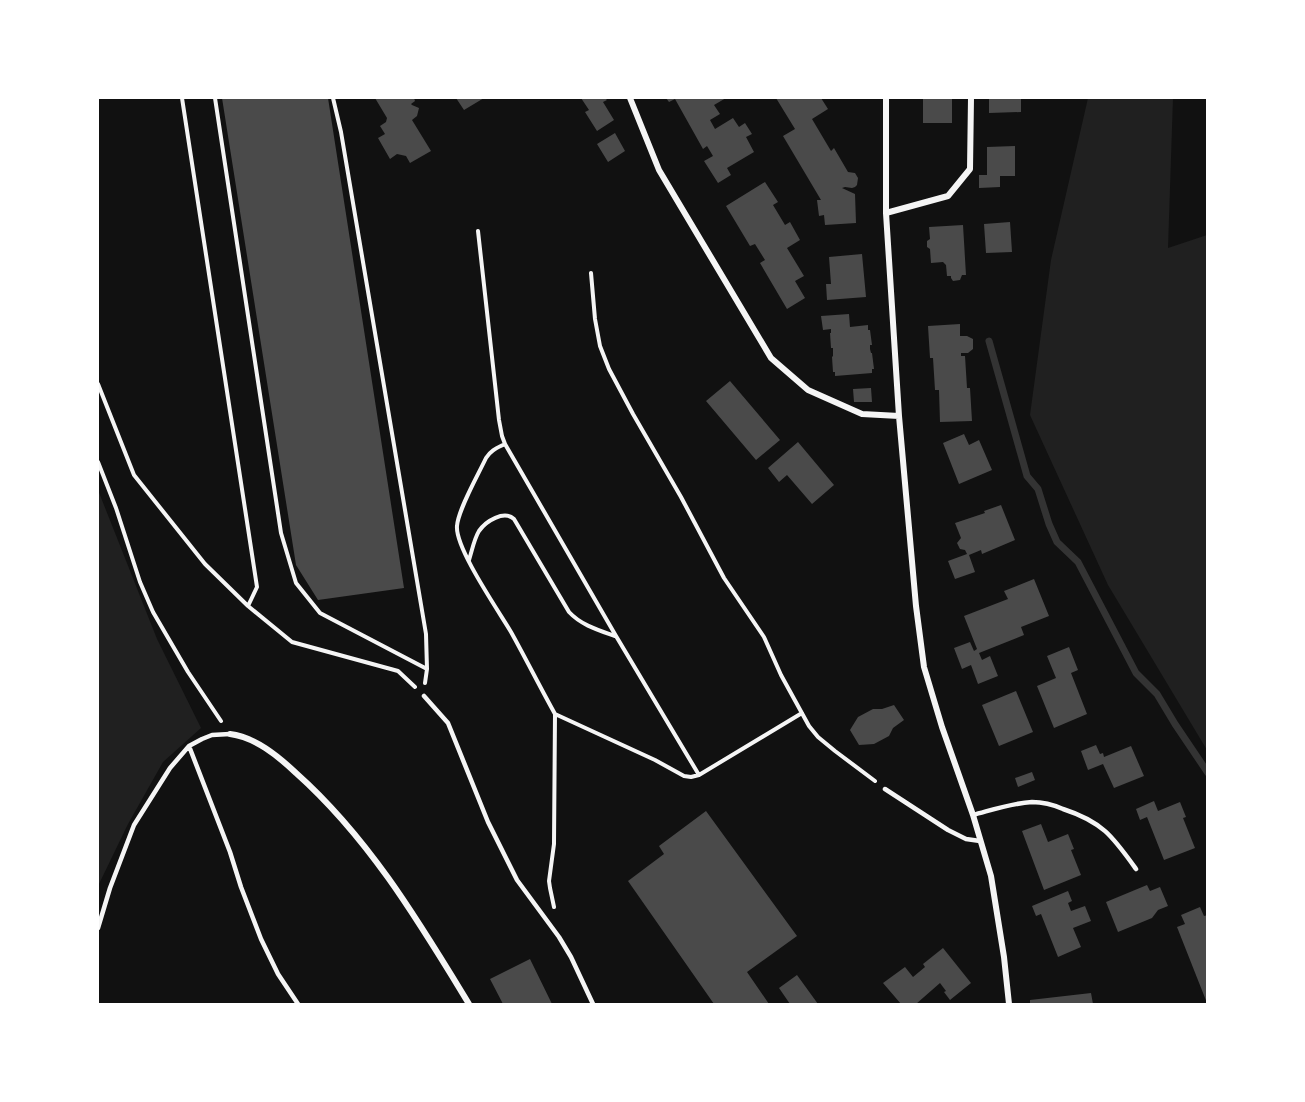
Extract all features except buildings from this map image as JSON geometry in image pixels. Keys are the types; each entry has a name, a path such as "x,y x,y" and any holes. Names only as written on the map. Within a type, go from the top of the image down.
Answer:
{"street":[{"path":"630,98 659,170 771,358 808,390 861,414 899,416"},
{"path":"886,98 886,213 899,416 916,606 924,667 991,876 1009,1005"},
{"path":"886,213 948,196 970,169 971,98"},
{"path":"230,734 252,740 278,757 330,805 394,885 469,1005"}],"lane":[{"path":"424,696 448,723 488,822 517,880 559,937 593,1005"},
{"path":"98,928 110,888 134,825 170,768 189,746 213,735 230,734"},
{"path":"189,746 261,939 278,974 298,1005"},
{"path":"885,789 948,830 966,839 980,841"},
{"path":"973,815 1006,806 1034,802 1063,808 1097,823 1112,836 1136,869"}],"path":[{"path":"182,98 257,587 248,606"},
{"path":"215,98 281,533 296,583 320,613 427,669"},
{"path":"333,98 341,132 426,634 427,669 424,696"},
{"path":"478,231 499,420 505,444 699,775"},
{"path":"591,273 595,320 600,345 609,369 724,578 764,638 809,726 835,752 885,789"},
{"path":"98,384 134,476 205,564 248,606 292,642 398,670 424,696"},
{"path":"505,444 495,448 486,458 459,514 457,534 469,561 555,714 555,844 549,881 555,909"},
{"path":"98,462 153,612 188,672 230,734"},
{"path":"469,561 478,532 498,517 510,516 514,519 569,612 584,624 616,636"},
{"path":"555,714 684,776 691,777 699,775 802,713"}],"shaded area":[{"path":"1088,98 1173,98 1168,248 1207,235 1207,750 1108,585 1030,415 1051,260"},
{"path":"98,490 157,639 201,728 163,762 128,824 98,886"}],"waterway":[{"path":"989,341 1027,476 1038,489 1057,542 1078,562 1136,673 1157,694 1208,773"}]}
